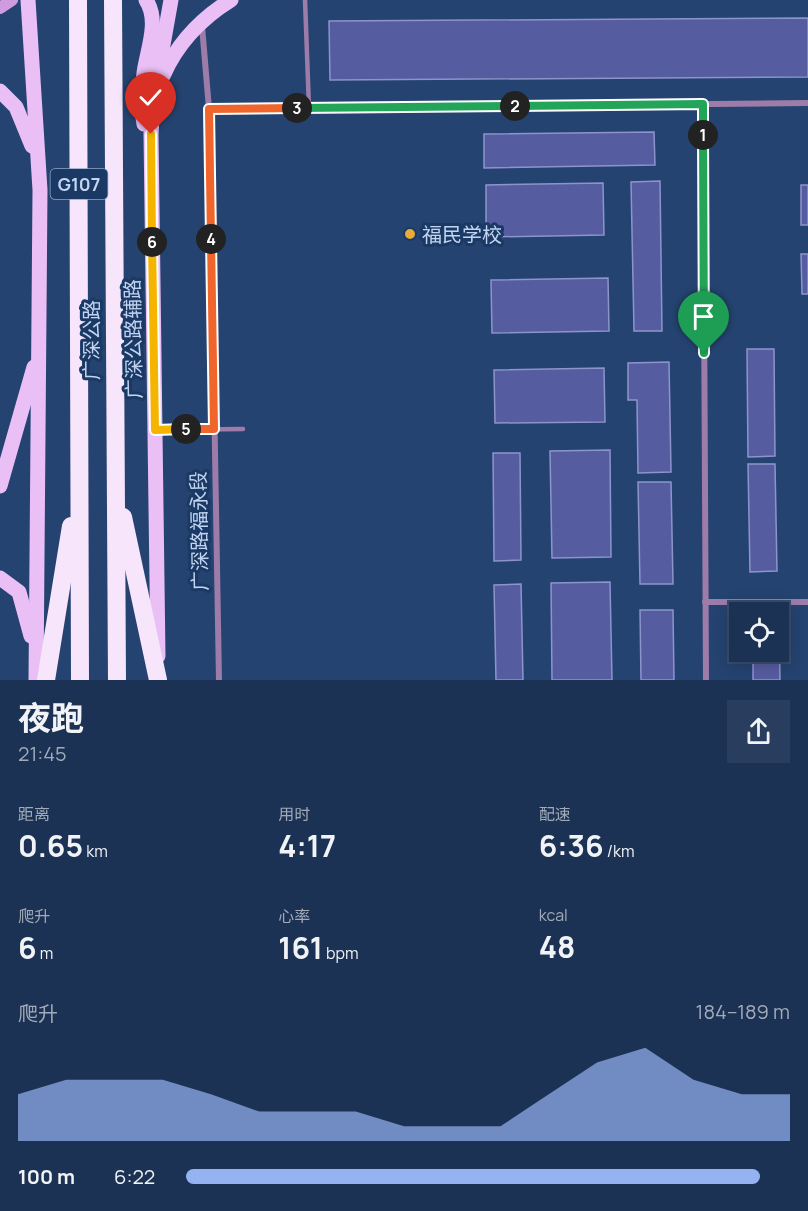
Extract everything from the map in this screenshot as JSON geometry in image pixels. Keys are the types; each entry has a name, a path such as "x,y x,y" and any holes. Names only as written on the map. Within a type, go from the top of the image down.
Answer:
{"highway":[{"name":"广深公路","path":"78,0 80,680"},
{"name":"广深公路","path":"113,0 113,367 117,680"},
{"path":"46,680 80,471"},
{"path":"115,479 159,680"}],"main road":[{"path":"0,8 12,0"},
{"path":"28,0 39,190 40,347 36,680"},
{"path":"33,62 34,22 41,0"},
{"path":"146,0 152,20 142,104 150,151"},
{"name":"广深公路辅路","path":"159,680 150,151 153,101 171,0"},
{"path":"153,101 173,55 202,22 231,0"},
{"path":"0,91 16,107 26,124 36,165 39,190"},
{"path":"0,486 40,347"},
{"path":"0,578 19,592 36,663"}],"street":[{"name":"广深路福永段","path":"202,22 209,109 219,680"},
{"path":"209,109 808,103"},
{"path":"703,104 705,680"},
{"path":"705,602 808,602"}],"lane":[{"path":"305,0 309,108"},
{"path":"155,430 243,429"}],"building":[{"path":"808,18 808,77 330,80 329,21"},
{"path":"654,132 655,165 484,168 484,134"},
{"path":"660,181 662,331 634,331 631,182"},
{"path":"603,183 604,235 486,237 486,185"},
{"path":"801,185 808,185 808,225 801,225"},
{"path":"801,254 808,254 808,294 802,294"},
{"path":"608,278 609,331 492,333 491,280"},
{"path":"747,349 774,349 775,456 748,457"},
{"path":"669,362 671,472 638,473 637,400 628,400 628,363"},
{"path":"604,368 605,422 495,423 494,370"},
{"path":"610,450 611,557 552,558 550,451"},
{"path":"493,453 520,453 521,560 494,561"},
{"path":"748,464 775,464 777,571 750,572"},
{"path":"638,482 671,482 673,584 640,584"},
{"path":"610,582 612,680 552,680 551,583"},
{"path":"521,584 523,680 496,680 494,585"},
{"path":"640,610 673,610 674,680 641,680"},
{"path":"753,662 780,662 780,680 753,680"}],"place":[{"name":"福民学校","path":"410,234"}],"route":[{"path":"151,134 155,430 214,429 209,109 703,104 704,353"}]}
